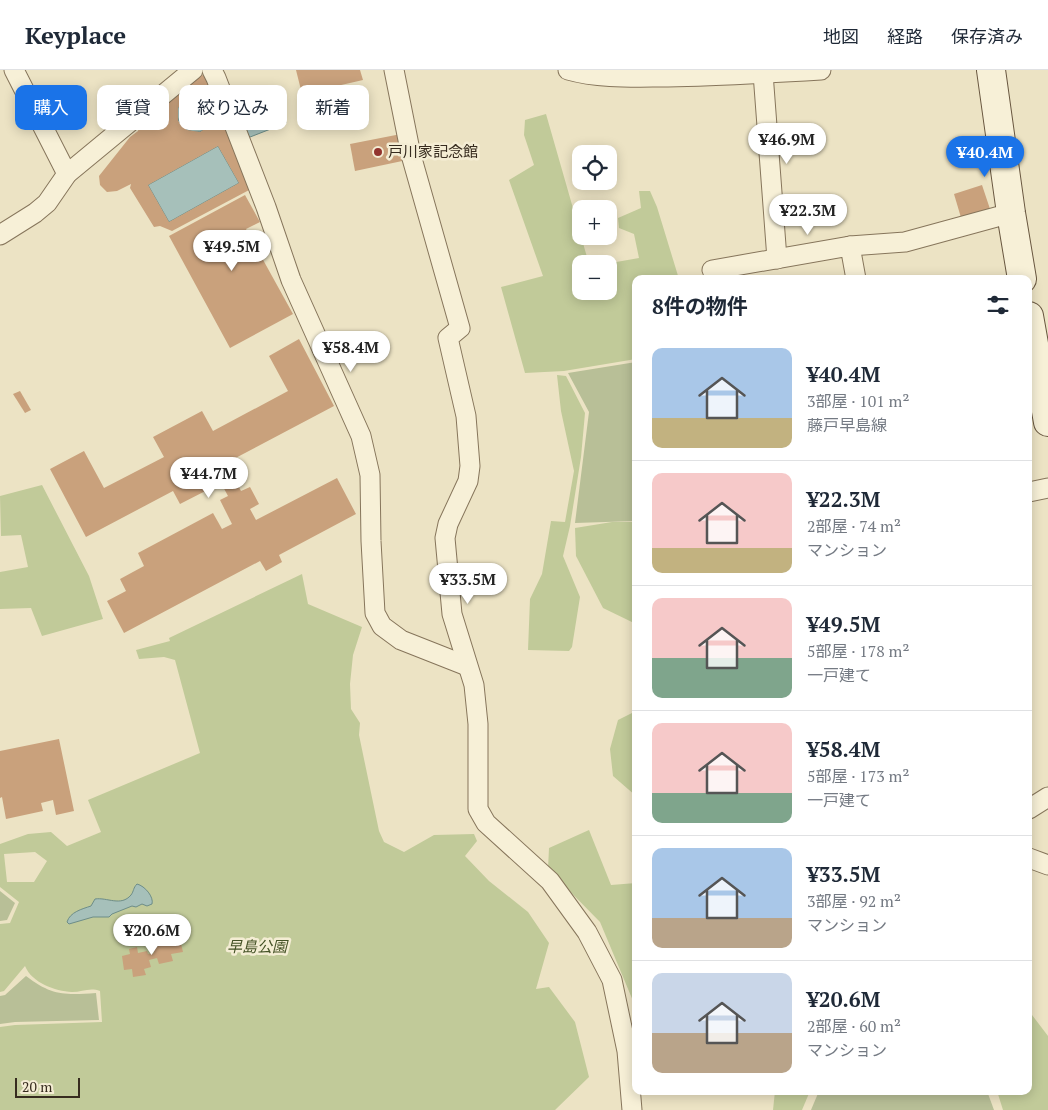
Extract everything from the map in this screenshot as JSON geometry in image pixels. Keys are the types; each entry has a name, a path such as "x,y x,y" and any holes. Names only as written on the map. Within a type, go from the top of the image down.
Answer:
{"main road":[{"path":"990,70 1021,275"},
{"path":"1032,333 1048,422"}],"street":[{"path":"14,70 67,174"},
{"path":"0,235 35,213 47,203 67,174 193,70"},
{"path":"212,70 266,207 291,280 361,436 370,475 375,613 382,626 401,640 468,666"},
{"path":"394,70 411,155 460,328 448,338 466,416 470,466 468,481 448,524 445,538 452,614 474,685 478,724 478,809 486,823 550,881 587,932 612,980 627,1051 632,1110"},
{"path":"568,70 582,74 635,77 718,73 763,74 821,70"},
{"path":"763,74 777,259"},
{"path":"712,270 850,246 904,242 1011,213"},
{"path":"850,246 855,275"},
{"path":"1032,491 1048,488"},
{"path":"1032,807 1048,797"},
{"path":"1032,859 1048,865"}],"green space":[{"path":"546,114 572,205 572,245 584,245 586,255 572,255 572,300 617,300 617,262 639,258 634,234 619,228 618,218 641,208 639,191 650,191 657,207 678,275 632,275 632,360 564,371 525,373 501,287 543,276 509,180 534,165 524,135 525,120"},
{"path":"632,363 632,521 575,523 589,412 568,373"},
{"path":"557,375 566,376 585,413 581,457 570,526 563,556 580,597 572,647 569,651 528,650 530,599 542,574 551,521 565,522 574,471 561,411"},
{"path":"42,485 89,576 103,619 42,636 31,608 0,609 0,572 28,567 21,535 1,536 0,496"},
{"path":"612,522 632,522 632,622 603,608 576,556 575,528"},
{"name":"早島公園","path":"302,574 308,604 362,627 353,655 350,684 351,709 360,723 359,735 379,831 384,842 404,852 434,835 474,834 477,841 465,856 489,881 528,912 549,943 536,989 549,987 575,1022 589,1077 555,1110 0,1110 0,1027 102,1022 100,991 72,992 52,988 33,977 25,966 4,991 0,992 0,924 10,923 19,902 0,887 0,844 28,834 51,832 67,846 101,832 88,800 200,753 175,660 164,657 139,659 136,650 170,641 169,638","holes":["35,852 47,861 34,882 7,882 4,854"]},
{"path":"632,713 632,793 613,776 610,749 618,720"},
{"path":"589,830 611,885 632,883 632,998 600,922 548,869 549,848"},
{"path":"0,891 15,903 7,920 0,921"},
{"path":"26,976 35,983 59,993 96,993 99,1020 0,1024 0,996 5,995"},
{"path":"1032,1015 1048,1036 1048,1110 1003,1110 998,1095 1032,1095"},
{"path":"775,1095 808,1095 802,1110 773,1110"},
{"path":"817,1095 988,1095 994,1110 811,1110"}],"water":[{"path":"241,130 268,130 245,139"},
{"path":"218,146 239,183 169,222 148,185"},
{"path":"137,884 148,892 152,898 152,904 132,906 109,917 93,917 69,924 67,922 74,913 91,906 95,899 118,901 127,899"}],"building":[{"path":"296,70 360,70 363,80 341,85 300,85"},
{"path":"199,74 210,78 213,85 187,85"},
{"path":"179,92 179,130 200,132 203,130 229,130 251,189 172,231 160,226 154,227 130,188 131,184 117,191 107,192 100,185 99,176 130,137 138,131 169,130 169,100","holes":["218,146 239,183 169,222 148,185"]},
{"path":"401,134 407,160 355,171 350,144"},
{"path":"982,185 991,212 962,221 954,194"},
{"path":"245,195 260,222 246,229 293,314 230,348 169,236"},
{"path":"299,339 334,406 226,463 241,491 250,487 259,504 250,509 256,520 337,478 356,514 279,555 282,562 266,571 260,561 124,633 107,601 126,591 120,579 144,566 138,553 213,513 222,529 232,524 220,500 228,496 221,483 180,504 173,491 86,537 50,469 84,451 104,488 164,457 153,437 202,411 213,431 288,391 269,356"},
{"path":"20,391 31,410 25,413 13,394"},
{"path":"59,739 74,811 56,815 53,800 41,803 43,811 6,819 2,797 0,798 0,751"},
{"path":"179,936 183,952 171,954 173,961 159,964 157,958 149,960 151,967 144,969 146,975 133,977 132,969 124,970 122,956 130,954 129,949 137,947 138,953 147,951 148,954 154,953 152,944"}],"place":[{"name":"戸川家記念館","path":"378,152"}]}
